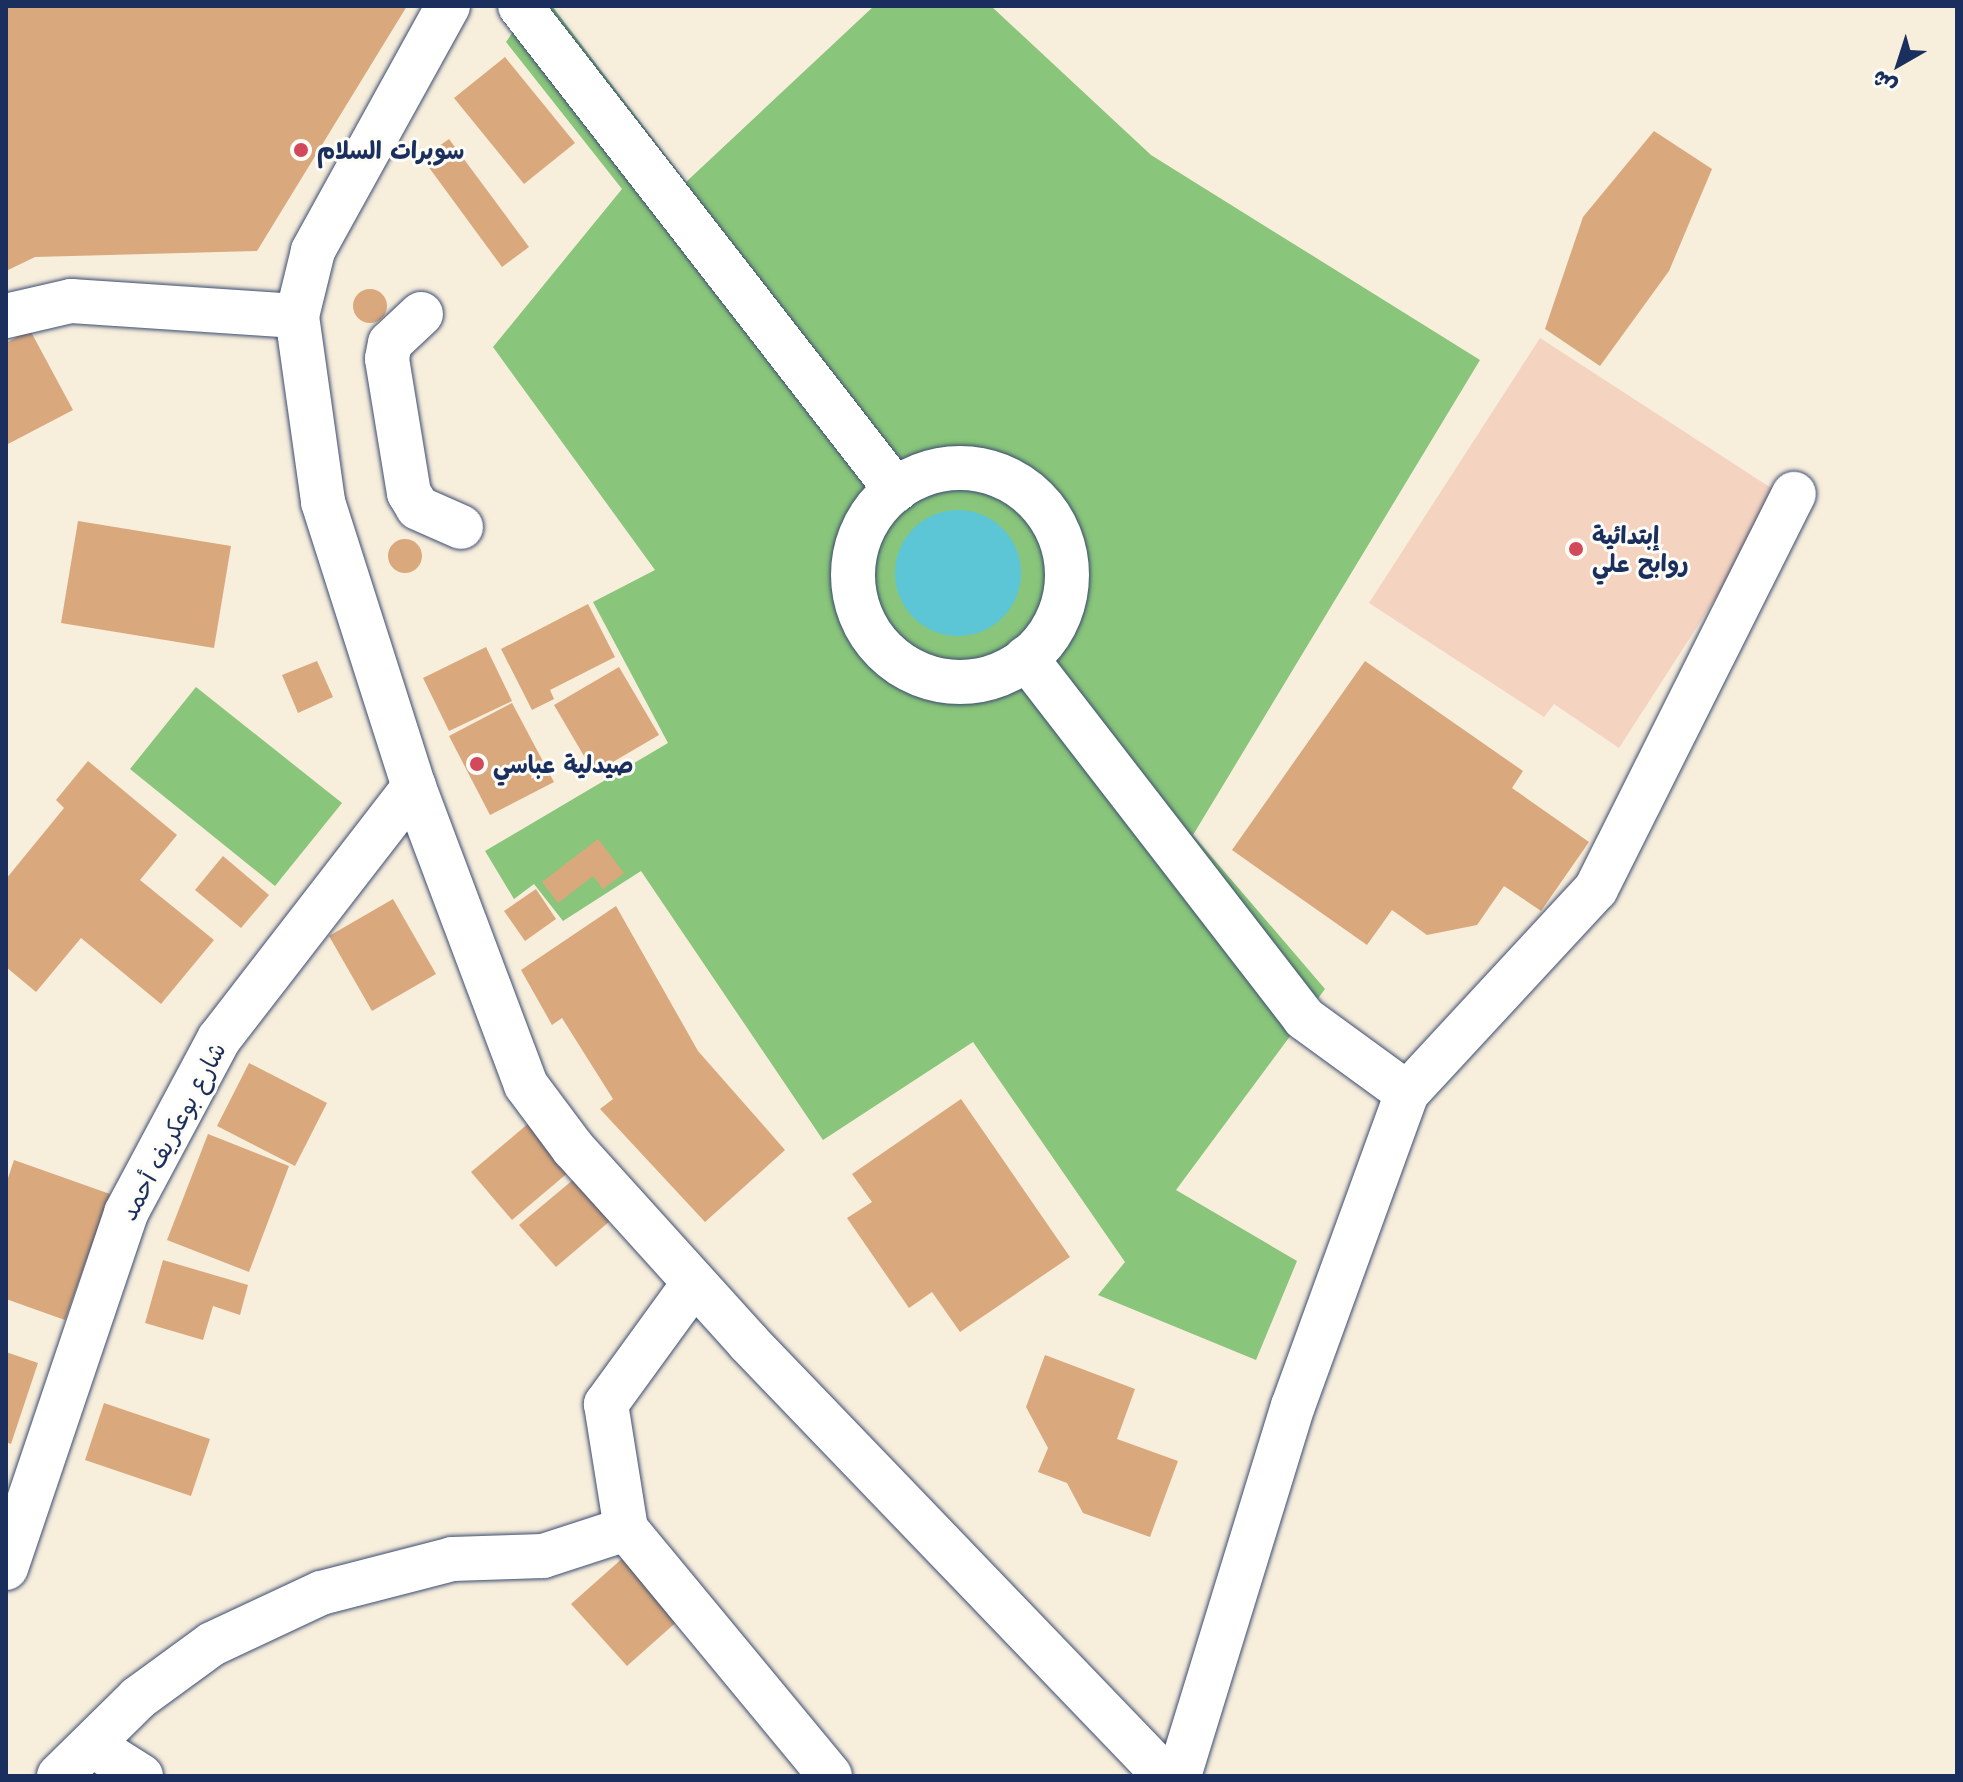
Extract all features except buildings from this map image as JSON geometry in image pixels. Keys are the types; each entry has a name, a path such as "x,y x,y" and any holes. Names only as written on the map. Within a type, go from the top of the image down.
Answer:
{"street":[{"path":"448,6 313,251 297,316 323,502 414,787 526,1085 694,1283 1165,1776"},
{"path":"520,6 896,490"},
{"path":"6,316 71,301 297,316"},
{"path":"421,314 390,343 387,359 409,493 418,508 461,527"},
{"path":"973,468 1007,478 1049,517 1067,560 1065,597 1051,632 1026,658 994,677 958,682 922,675 869,632 853,566 861,532 896,490 938,470 973,468"},
{"path":"1179,1776 1293,1406 1407,1093 1596,889 1794,494"},
{"path":"1026,658 1304,1018 1407,1093"},
{"name":"شارع بوعكريف أحمد","path":"6,1568 126,1213 219,1039 414,787"},
{"path":"694,1283 606,1404 626,1529 830,1776"},
{"path":"59,1776 138,1698 212,1644 321,1593 452,1559 543,1556 626,1529"},
{"path":"92,1745 141,1776"}],"shaded area":[{"name":"إبتدائية روابح علي","path":"1540,338 1782,495 1619,748 1554,704 1544,717 1369,603"}],"green space":[{"path":"531,6 552,6 686,182 874,6 991,6 1151,155 1480,360 1193,835 1325,989 1176,1190 1297,1261 1256,1360 1098,1295 1125,1262 973,1042 823,1140 641,871 563,921 534,884 514,899 485,851 668,743 593,602 655,570 493,347 622,189 506,42"},
{"path":"196,687 342,803 275,886 130,769"}],"water":[{"path":"958,510 982,514 1003,528 1017,549 1021,573 1017,597 1003,618 982,632 958,636 934,632 913,618 899,597 895,573 899,549 913,528 934,514"}],"place":[{"name":"سوبرات السلام","path":"301,150"},
{"name":"إبتدائية روابح علي","path":"1576,549"},
{"name":"صيدلية عباسي","path":"477,764"}]}
